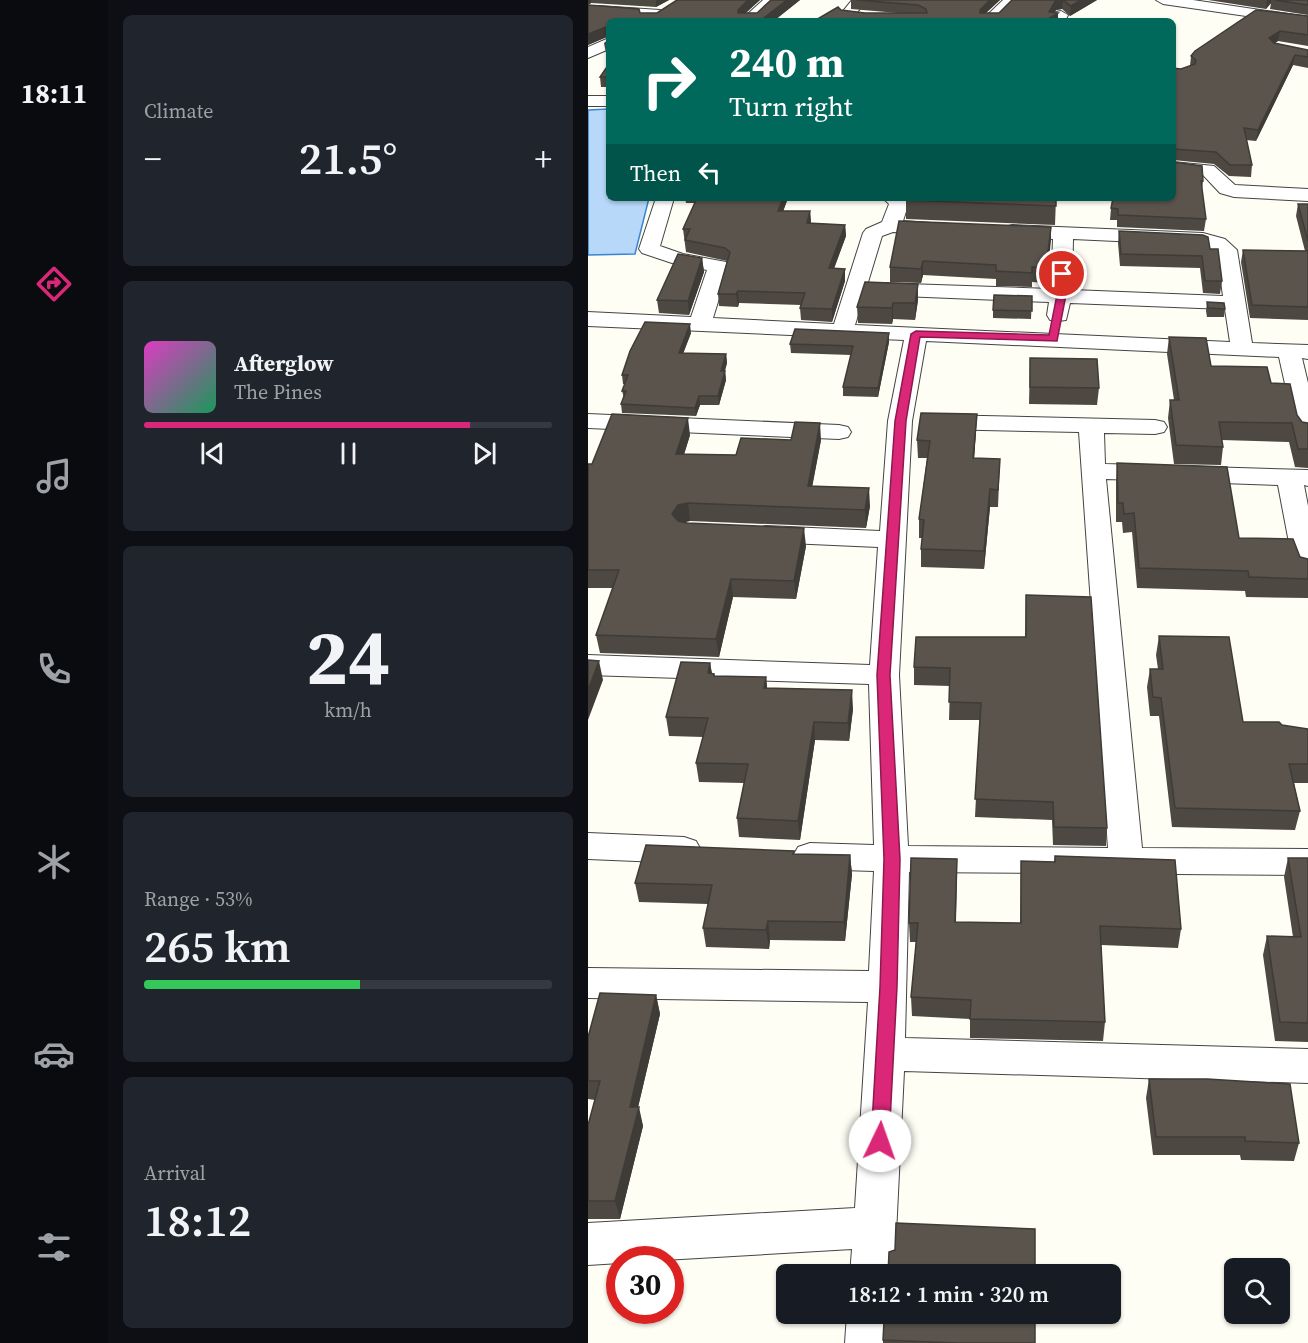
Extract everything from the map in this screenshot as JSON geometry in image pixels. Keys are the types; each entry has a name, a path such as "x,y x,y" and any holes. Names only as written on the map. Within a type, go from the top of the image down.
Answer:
{"street":[{"path":"751,18 772,0"},
{"path":"844,18 860,0"},
{"path":"991,18 1012,0"},
{"path":"1163,0 1183,1 1308,21"},
{"path":"1274,17 1288,0"},
{"path":"589,10 654,18 675,5"},
{"path":"844,18 865,16"},
{"path":"588,53 606,44"},
{"path":"588,102 606,101"},
{"path":"1176,167 1208,170 1227,189 1234,191 1308,195"},
{"path":"664,201 649,249 680,259 719,266 700,324"},
{"path":"891,226 899,202 897,201"},
{"path":"843,329 873,233 891,226 960,229"},
{"path":"994,230 1203,239 1218,243 1227,250 1242,348"},
{"path":"1054,339 1061,295 1063,233"},
{"path":"856,288 1235,303"},
{"path":"588,319 1299,351 1308,433"},
{"path":"873,1264 885,1054 892,859 884,675 900,421 916,334"},
{"path":"588,421 839,432"},
{"path":"900,421 1155,427"},
{"path":"1091,425 1126,861"},
{"path":"1093,471 1298,478 1308,569"},
{"path":"738,533 892,540"},
{"path":"588,665 884,675"},
{"path":"588,846 717,852"},
{"path":"775,854 892,859 1308,862"},
{"path":"588,983 888,987"},
{"path":"885,1054 1308,1066"},
{"path":"588,1244 875,1227"},
{"path":"868,1343 869,1324"}],"water":[{"path":"606,109 606,201 648,201 635,254 588,255 588,110"}],"building":[{"path":"677,0 748,0 738,10 738,13 757,13 771,0 787,0 764,18 606,18 606,27 588,34 588,5 639,9 640,13 657,13"},
{"path":"857,0 990,0 980,10 980,13 999,13 1012,0 1056,0 1049,12 1058,13 1050,18 819,18 838,7 841,10 865,13 927,13 926,9 918,5"},
{"path":"1063,0 1081,0 1071,6"},
{"path":"1275,0 1308,0 1308,5"},
{"path":"1256,10 1308,16 1308,35 1280,31 1269,38 1274,43 1308,50 1308,57 1295,55 1258,130 1244,128 1252,165 1230,165 1216,152 1176,149 1176,68 1195,64 1196,60 1191,56"},
{"path":"606,68 606,77 600,77"},
{"path":"1176,162 1202,166 1203,181 1201,181 1206,219 1118,215 1118,209 1111,208 1112,201 1176,201"},
{"path":"696,201 782,201 778,211 810,211 807,223 845,225 829,268 845,269 832,309 800,308 805,293 738,291 736,294 718,294 730,252 725,248 685,240 690,229 683,229"},
{"path":"931,201 1056,201 1056,206"},
{"path":"1298,204 1308,204 1308,241"},
{"path":"899,221 1051,227 1046,268 1032,267 1032,273 996,271 996,265 923,261 921,269 890,267"},
{"path":"1119,231 1208,237 1210,249 1218,249 1222,281 1205,281 1202,256 1121,254"},
{"path":"1243,250 1308,251 1308,307 1252,305"},
{"path":"678,254 702,258 688,301 657,300"},
{"path":"865,282 918,284 915,303 893,303 892,308 857,307"},
{"path":"994,295 1032,296 1032,311 993,310"},
{"path":"1207,302 1224,303 1225,309 1208,308"},
{"path":"645,322 690,324 679,353 726,354 721,371 725,371 718,396 699,396 695,408 621,404 626,391 622,391 628,375 622,375 630,351"},
{"path":"795,329 889,333 878,388 843,387 853,346 790,344"},
{"path":"1169,337 1206,338 1211,366 1267,367 1271,383 1290,384 1297,415 1302,422 1308,423 1308,449 1298,449 1292,423 1219,422 1223,447 1176,445 1170,400 1179,400"},
{"path":"1030,358 1097,359 1099,388 1030,387"},
{"path":"921,413 977,414 973,458 1000,459 998,490 990,489 984,551 921,549 924,520 919,519 930,441 917,440"},
{"path":"612,414 688,418 676,454 736,455 741,438 791,440 795,422 820,423 808,486 869,488 865,510 688,503 678,505 672,514 678,521 687,523 804,528 794,581 731,579 716,639 596,635 619,570 588,570 588,464 592,464"},
{"path":"1117,463 1227,467 1239,538 1293,539 1300,557 1308,559 1308,579 1249,577 1248,571 1139,568 1134,513 1124,514 1123,503 1118,503"},
{"path":"1026,595 1091,597 1107,828 1054,827 1053,802 975,799 981,703 949,702 950,668 914,667 916,637 1026,637"},
{"path":"1159,636 1229,637 1243,722 1279,722 1282,725 1308,729 1308,764 1289,764 1300,811 1175,808 1161,698 1153,697 1150,669 1163,669"},
{"path":"588,660 599,661 588,690"},
{"path":"681,662 710,663 708,673 714,676 766,677 764,688 852,690 848,723 814,722 798,821 737,818 748,764 696,763 708,718 666,717"},
{"path":"646,845 850,855 844,922 768,921 766,930 703,928 712,885 635,883"},
{"path":"1055,856 1175,860 1181,929 1100,926 1105,1022 970,1019 971,1000 911,997 918,923 909,923 911,858 957,859 955,922 1021,923 1021,861 1055,862"},
{"path":"1288,858 1308,858 1308,1023 1280,1022 1267,936 1301,937"},
{"path":"600,993 656,995 630,1107 639,1107 615,1201 588,1201 588,1125 600,1081 588,1081 588,1037"},
{"path":"1149,1079 1207,1079 1290,1084 1299,1143 1245,1141 1245,1137 1156,1137"},
{"path":"896,1223 1035,1229 1035,1264 888,1264 889,1252 895,1250"},
{"path":"884,1324 1035,1324 1035,1343 883,1340"}],"route":[{"path":"880,1141 892,859 884,675 900,421 916,334 1054,339 1062,274"}]}
